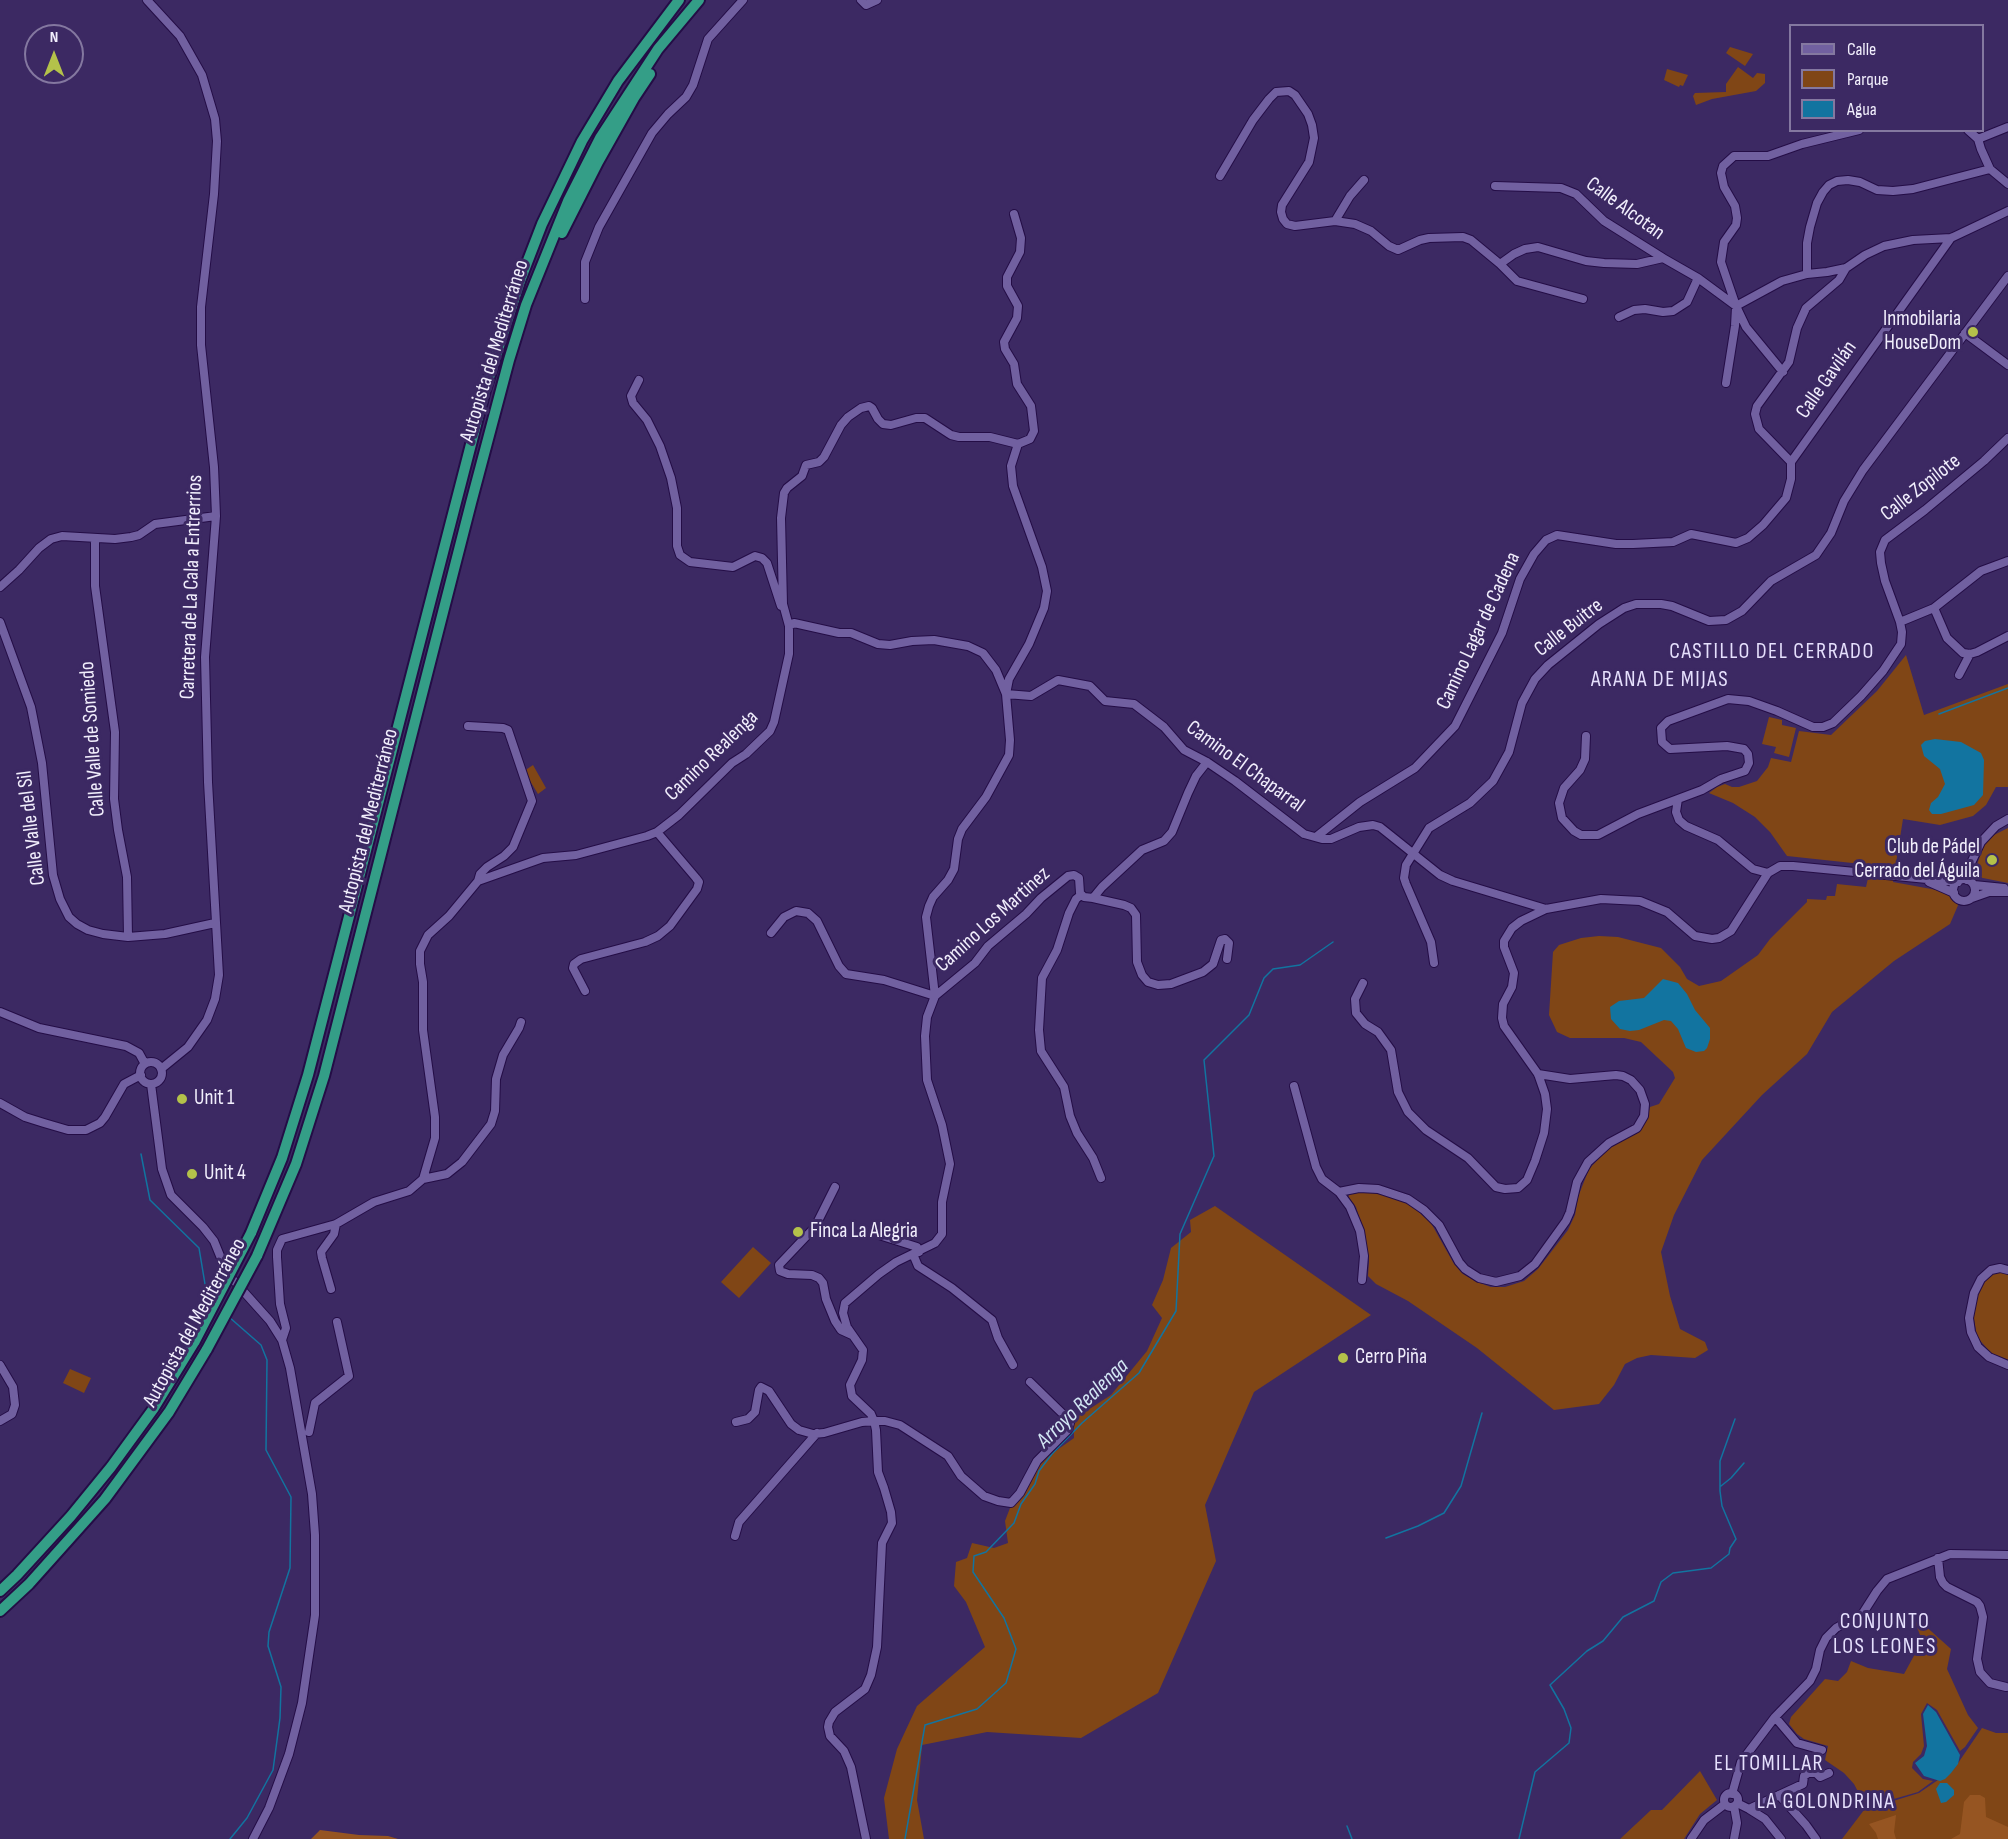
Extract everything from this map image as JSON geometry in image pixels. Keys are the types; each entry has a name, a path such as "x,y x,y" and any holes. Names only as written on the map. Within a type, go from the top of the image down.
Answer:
{"highway":[{"name":"Autopista del Mediterráneo","path":"0,1591 71,1516 111,1467 153,1408 195,1341 251,1233 282,1158 308,1075 485,390 517,291 543,224 582,141 618,81 679,0"},
{"name":"Autopista del Mediterráneo","path":"0,1611 29,1584 105,1499 169,1412 207,1349 257,1256 296,1164 324,1076 502,387 526,305 568,201 600,138 658,49 699,0"},
{"path":"502,387 560,237 584,188 634,98 659,60 706,0"}],"street":[{"name":"Carretera de La Cala a Entrerrios","path":"147,0 170,24 192,55 202,75 214,118 216,164 203,290 201,345 214,466 216,516 205,657 208,782 219,975 212,1010 194,1039 161,1068"},
{"path":"585,299 585,262 599,227 652,133 686,97 693,85 708,39 743,0"},
{"path":"861,0 866,4 877,0"},
{"path":"1220,176 1253,120 1269,99 1276,92 1289,91 1295,95 1308,114 1314,138 1312,152 1304,173 1282,205 1281,212 1287,224 1294,226 1335,221 1356,225 1371,231 1389,246 1398,250 1429,238 1463,237 1471,240 1517,281 1583,299"},
{"path":"1978,139 2008,127"},
{"path":"1783,372 1746,327 1721,262 1724,242 1736,225 1737,218 1735,206 1724,187 1721,173 1727,160 1734,156 1768,156 1802,144 1851,132"},
{"path":"1970,132 1978,139 1990,169 2008,183"},
{"path":"1807,274 1807,243 1810,227 1817,204 1829,185 1837,181 1848,180 1860,182 1877,190 1893,191 1913,189 1990,169"},
{"path":"1335,221 1350,196 1364,180"},
{"name":"Calle Alcotan","path":"1495,186 1561,188 1576,194 1604,221 1698,278 1736,306"},
{"path":"1736,306 1782,281 1807,274 1846,268 1884,246 1913,240 1952,238 2008,211"},
{"path":"785,616 781,546 784,493 802,476 806,465 819,462 824,457 841,425 861,408 869,406 872,408 883,424 891,425 916,418 925,418 951,435 959,437 990,437 1018,444 1029,439 1034,431 1031,406 1017,384 1014,364 1005,349 1004,342 1017,318 1018,306 1006,286 1006,277 1020,252 1021,238 1014,214"},
{"name":"Calle Gavilán","path":"1791,462 1952,238"},
{"path":"1500,264 1525,249 1538,247 1604,263 1638,264 1663,258"},
{"path":"1791,462 1759,429 1755,414 1756,406 1789,362 1797,328 1806,308 1839,280 1846,268"},
{"name":"Calle Buitre","path":"1434,963 1431,942 1404,878 1406,865 1429,828 1470,803 1493,781 1509,752 1522,703 1535,679 1548,665 1605,619 1624,608 1649,603 1672,606 1709,621 1726,620 1742,610 1772,581 1816,555 1832,533 1852,486 2008,276"},
{"path":"1618,317 1634,310 1673,311 1687,302 1698,278"},
{"path":"1726,383 1736,306"},
{"path":"1965,333 2008,365"},
{"path":"639,380 631,396 656,437 671,478 677,508 680,555 690,562 733,567 754,556 762,558 767,563 789,626 794,622 839,633 851,633 878,644 890,645 934,640 968,646 983,653 996,670 1006,694"},
{"name":"Calle Zopilote","path":"1678,799 1702,790 1721,779 1745,771 1749,758 1744,749 1738,747 1670,748 1665,746 1660,737 1663,724 1728,699 1758,705 1813,727 1829,725 1861,696 1898,650 1903,637 1881,563 1880,552 1885,540 1925,510 2008,438"},
{"path":"866,1839 851,1767 844,1751 830,1736 828,1722 835,1712 865,1689 871,1675 877,1647 882,1543 892,1523 885,1488 878,1472 874,1421 871,1414 852,1396 850,1385 862,1360 863,1350 847,1327 843,1313 845,1303 896,1262 935,1243 942,1234 942,1202 950,1164 942,1125 927,1080 925,1036 927,1017 934,996 926,917 928,906 954,868 958,839 962,829 986,797 1009,755 1006,694 1009,679 1029,644 1044,608 1047,591 1042,567 1013,486 1011,466 1018,444"},
{"name":"Camino Lagar de Cadena","path":"1316,837 1360,802 1415,768 1455,726 1502,633 1520,579 1534,554 1546,540 1557,535 1616,544 1634,544 1673,542 1691,534 1736,543 1748,538 1783,503 1789,489 1791,462"},
{"path":"0,587 51,539 62,536 95,539 132,537 155,524 216,516"},
{"name":"Calle Valle de Somiedo","path":"95,539 95,586 115,732 114,799 127,877 128,937"},
{"path":"1900,622 1934,608 1981,571 2008,561"},
{"path":"1934,608 1947,638 1963,653 1970,654 2008,636"},
{"name":"Calle Valle del Sil","path":"0,622 31,708 40,748 53,875 60,899 69,917 77,924 103,934 128,937 165,934 215,923"},
{"name":"Camino Realenga","path":"423,1179 435,1138 435,1117 424,1042 423,982 420,964 420,951 428,935 449,916 478,882 543,858 576,855 657,832 679,815 732,763 746,754 770,731 789,654 789,626"},
{"path":"1959,675 1970,654"},
{"name":"Camino El Chaparral","path":"1006,694 1031,696 1058,680 1090,686 1105,701 1134,704 1164,727 1184,750 1207,762 1271,807 1304,834 1331,839 1359,827 1373,825 1386,831 1413,854"},
{"path":"468,726 508,730 532,801 513,847 480,874 478,882"},
{"path":"1586,736 1585,759 1580,770 1564,788 1559,803 1562,818 1574,831 1581,835 1598,835 1638,814 1678,799 1676,812 1682,823 1718,840 1753,869 1768,873"},
{"path":"1093,898 1142,850 1164,841 1172,832 1196,776 1207,762"},
{"path":"1972,898 1975,892 1970,882 1971,863 1981,842 1996,826 2008,819"},
{"path":"585,991 573,968 574,964 580,959 645,942 658,936 670,926 697,889 699,882 657,832"},
{"path":"1413,854 1453,881 1546,909"},
{"path":"1363,983 1355,999 1356,1013 1388,1044 1394,1057 1398,1092 1408,1112 1426,1130 1459,1150 1491,1182 1501,1188 1512,1189 1523,1185 1530,1174 1547,1116 1545,1094 1538,1074 1504,1026 1502,1018 1503,1004 1512,987 1514,973 1504,941 1512,928 1521,921 1546,909 1601,899 1640,901 1667,912 1695,936 1719,938 1731,931 1768,873 1786,865 1916,879 1970,882 2008,891"},
{"name":"Camino Los Martinez","path":"934,996 975,963 988,946 1041,898 1068,876 1074,874 1079,878 1081,894 1084,897 1124,905 1131,908 1136,915 1137,962 1142,975 1148,982 1158,985 1171,984 1203,972 1213,964 1221,940 1225,939 1228,943 1227,959"},
{"path":"1916,879 1934,883 1954,893 1962,901 1989,892 2008,891"},
{"path":"1954,893 1954,887 1958,882"},
{"path":"1081,894 1076,898 1069,913 1057,950 1042,978 1039,1030 1041,1052 1064,1087 1070,1116 1101,1178"},
{"path":"771,933 784,917 796,912 808,914 817,921 839,966 846,974 884,980 934,996"},
{"path":"0,1012 47,1030 126,1046 139,1053 145,1064"},
{"path":"282,1340 286,1328 280,1304 277,1257 279,1243 286,1237 336,1224 374,1202 410,1191 423,1179 447,1174 462,1162 491,1124 495,1111 496,1079 507,1046 521,1022"},
{"path":"153,1062 161,1068 160,1079 151,1084 144,1081 141,1068 153,1062"},
{"path":"1339,1192 1359,1188 1378,1189 1408,1199 1424,1210 1439,1225 1459,1262 1471,1273 1496,1282 1520,1276 1535,1264 1566,1221 1577,1182 1588,1162 1609,1143 1637,1128 1645,1110 1640,1090 1631,1080 1623,1077 1616,1075 1570,1079 1538,1074"},
{"path":"0,1103 19,1114 44,1123 68,1130 86,1130 100,1123 105,1117 124,1084 141,1075"},
{"path":"151,1084 162,1169 171,1195 214,1241 226,1273 270,1321 282,1340 290,1368 302,1432 313,1506 315,1615 302,1703 291,1746 269,1808 253,1839"},
{"path":"1294,1086 1316,1167 1322,1179 1339,1192 1350,1207 1360,1231 1364,1256 1362,1280"},
{"path":"835,1187 815,1227 779,1265 780,1270 788,1274 812,1275 819,1278 823,1283 826,1299 835,1321 841,1330 853,1336"},
{"path":"331,1289 321,1252 334,1234 336,1224"},
{"path":"879,1235 917,1247 918,1266 952,1288 992,1320 998,1338 1013,1365"},
{"path":"2008,1270 2000,1268 1984,1274 1974,1293 1969,1318 1972,1336 1978,1347 1989,1357 2008,1365"},
{"path":"309,1432 315,1403 349,1376 337,1322"},
{"path":"0,1365 13,1387 15,1405 12,1414 0,1421"},
{"path":"736,1422 756,1412 759,1390 765,1387 791,1424 799,1430 817,1434 874,1421 900,1425 948,1456 955,1470 984,1496 1011,1503 1020,1493 1037,1461 1068,1430 1070,1423 1066,1416 1030,1383"},
{"path":"735,1536 739,1522 817,1434"},
{"path":"1732,1794 1741,1762 1775,1717 1810,1681 1823,1643 1836,1628 1863,1613 1887,1579 1938,1558 1959,1553 2008,1555"},
{"path":"1938,1558 1943,1583 1977,1602 1983,1612 1977,1659 1980,1672 1990,1683 2006,1687"},
{"path":"1775,1717 1797,1743 1822,1750"},
{"path":"1749,1809 1803,1784 1804,1776 1808,1773 1816,1773 1820,1777 1829,1773"},
{"path":"1691,1839 1704,1820 1725,1804 1726,1795 1732,1794 1737,1797 1737,1823 1734,1839"},
{"path":"1779,1795 1816,1839"},
{"path":"1725,1804 1749,1809 1765,1819 1781,1839"}],"green space":[{"path":"1730,47 1753,54 1745,66 1726,53"},
{"path":"1738,67 1753,78 1757,73 1765,74 1765,83 1756,91 1712,99 1696,105 1693,96 1695,93 1726,92 1726,84"},
{"path":"1667,69 1688,75 1683,86 1679,87 1664,80"},
{"path":"1906,655 1924,715 2008,684 2008,787 1996,787 1986,805 1973,816 1940,825 1903,819 1893,882 1942,891 1959,903 1950,924 1894,961 1832,1012 1807,1054 1762,1095 1702,1160 1674,1215 1661,1252 1670,1296 1680,1329 1705,1342 1708,1350 1695,1358 1651,1355 1637,1358 1625,1364 1614,1385 1599,1404 1554,1410 1477,1348 1408,1301 1376,1284 1368,1276 1369,1261 1364,1234 1356,1207 1348,1197 1351,1192 1378,1192 1397,1197 1411,1205 1431,1223 1454,1264 1463,1274 1477,1282 1491,1287 1505,1287 1524,1281 1538,1269 1568,1230 1589,1169 1610,1147 1637,1133 1647,1119 1650,1107 1659,1104 1675,1078 1673,1072 1641,1042 1624,1038 1570,1038 1557,1032 1549,1015 1553,952 1559,945 1581,938 1618,937 1661,948 1680,967 1687,979 1699,986 1721,981 1758,955 1770,939 1807,902 1807,899 1826,900 1827,896 1835,896 1837,884 1866,887 1871,865 1787,856 1770,832 1755,817 1733,803 1709,793 1725,784 1739,787 1757,781 1768,767 1771,758 1791,762 1799,731 1831,735 1877,691"},
{"path":"1769,717 1782,720 1782,725 1796,728 1789,757 1774,753 1776,747 1762,744"},
{"path":"533,765 546,788 538,794 524,771"},
{"name":"Club de Pádel Cerrado del Águila","path":"2008,828 2008,883 1973,876 1984,845 1992,836"},
{"path":"1215,1206 1371,1315 1254,1392 1205,1505 1216,1561 1158,1693 1081,1738 987,1732 922,1745 917,1800 924,1839 889,1839 884,1798 897,1749 917,1706 985,1647 966,1602 954,1586 956,1562 967,1558 972,1543 994,1548 1008,1543 1005,1521 1015,1495 1033,1467 1074,1438 1074,1419 1111,1395 1147,1351 1162,1318 1152,1305 1163,1280 1171,1248 1191,1232 1190,1220"},
{"path":"753,1247 771,1263 739,1298 721,1282"},
{"path":"1998,1271 2008,1274 2008,1360 1992,1354 1977,1337 1973,1314 1985,1277"},
{"path":"70,1369 91,1378 84,1393 63,1383"},
{"path":"1915,1622 1922,1623 1951,1649 1947,1669 1968,1715 1978,1728 1960,1751 1937,1710 1927,1703 1921,1714 1924,1746 1921,1754 1913,1762 1912,1768 1923,1779 1933,1781 1918,1792 1866,1807 1854,1784 1844,1773 1825,1760 1828,1746 1804,1739 1789,1724 1791,1717 1825,1679 1838,1681 1847,1672 1851,1661 1868,1668 1904,1674 1916,1652 1920,1635"},
{"path":"1982,1728 1996,1733 2008,1733 2008,1839 1842,1839 1864,1810 1919,1793 1954,1769"},
{"path":"1700,1771 1717,1800 1700,1814 1684,1839 1620,1839 1651,1810 1662,1810"}],"shaded area":[{"path":"1970,1795 1980,1795 1985,1798 1986,1817 2008,1827 2008,1839 1951,1839 1960,1834 1964,1802"},
{"path":"1896,1815 1894,1832 1896,1839 1878,1839 1869,1824"},
{"path":"320,1830 388,1836 398,1839 311,1839"}],"water":[{"path":"1935,739 1961,742 1981,753 1984,760 1983,795 1974,805 1941,814 1932,814 1929,810 1931,803 1938,797 1945,784 1940,769 1924,756 1921,745 1925,741"},
{"path":"1663,979 1678,983 1710,1028 1710,1039 1704,1051 1696,1052 1686,1048 1678,1029 1671,1021 1664,1020 1639,1030 1630,1031 1620,1029 1611,1019 1610,1007 1619,1001 1644,998"},
{"path":"1928,1705 1936,1712 1960,1755 1958,1764 1945,1779 1940,1781 1924,1776 1915,1763 1924,1756 1927,1746 1923,1714"},
{"path":"1940,1783 1947,1783 1954,1790 1954,1795 1941,1803 1936,1789"}],"waterway":[{"path":"1939,714 2008,688"},
{"name":"Arroyo Realenga","path":"905,1839 925,1725 977,1709 1006,1683 1016,1649 1004,1618 973,1572 974,1556 986,1552 1014,1523 1021,1504 1035,1484 1039,1471 1052,1454 1082,1423 1139,1373 1176,1311 1180,1234 1214,1156 1204,1060 1249,1015 1264,978 1273,969 1300,965 1333,942"},
{"path":"141,1154 150,1200 199,1248 206,1290 213,1297"},
{"path":"229,1317 261,1345 267,1360 266,1450 291,1497 290,1568 269,1632 268,1646 281,1687 280,1718 273,1770 247,1818 230,1839"},
{"path":"1386,1538 1444,1513 1461,1486 1482,1413"},
{"path":"1519,1839 1535,1772 1569,1743 1571,1728 1564,1709 1550,1685 1587,1651 1603,1641 1623,1617 1654,1601 1661,1582 1673,1573 1711,1568 1729,1554 1736,1539 1722,1506 1720,1461 1735,1419"},
{"path":"1721,1486 1744,1463"},
{"path":"1347,1826 1352,1839"}],"place":[{"name":"Inmobilaria HouseDom","path":"1973,332"},
{"name":"Club de Pádel Cerrado del Águila","path":"1992,860"},
{"name":"Unit 1","path":"182,1099"},
{"name":"Unit 4","path":"192,1174"},
{"name":"Finca La Alegria","path":"798,1232"},
{"name":"Cerro Piña","path":"1343,1358"}],"district":[{"name":"CASTILLO DEL CERRADO","path":"1772,652"},
{"name":"ARANA DE MIJAS","path":"1660,680"},
{"name":"CONJUNTO LOS LEONES","path":"1885,1634"},
{"name":"EL TOMILLAR","path":"1769,1764"},
{"name":"LA GOLONDRINA","path":"1826,1802"}]}
